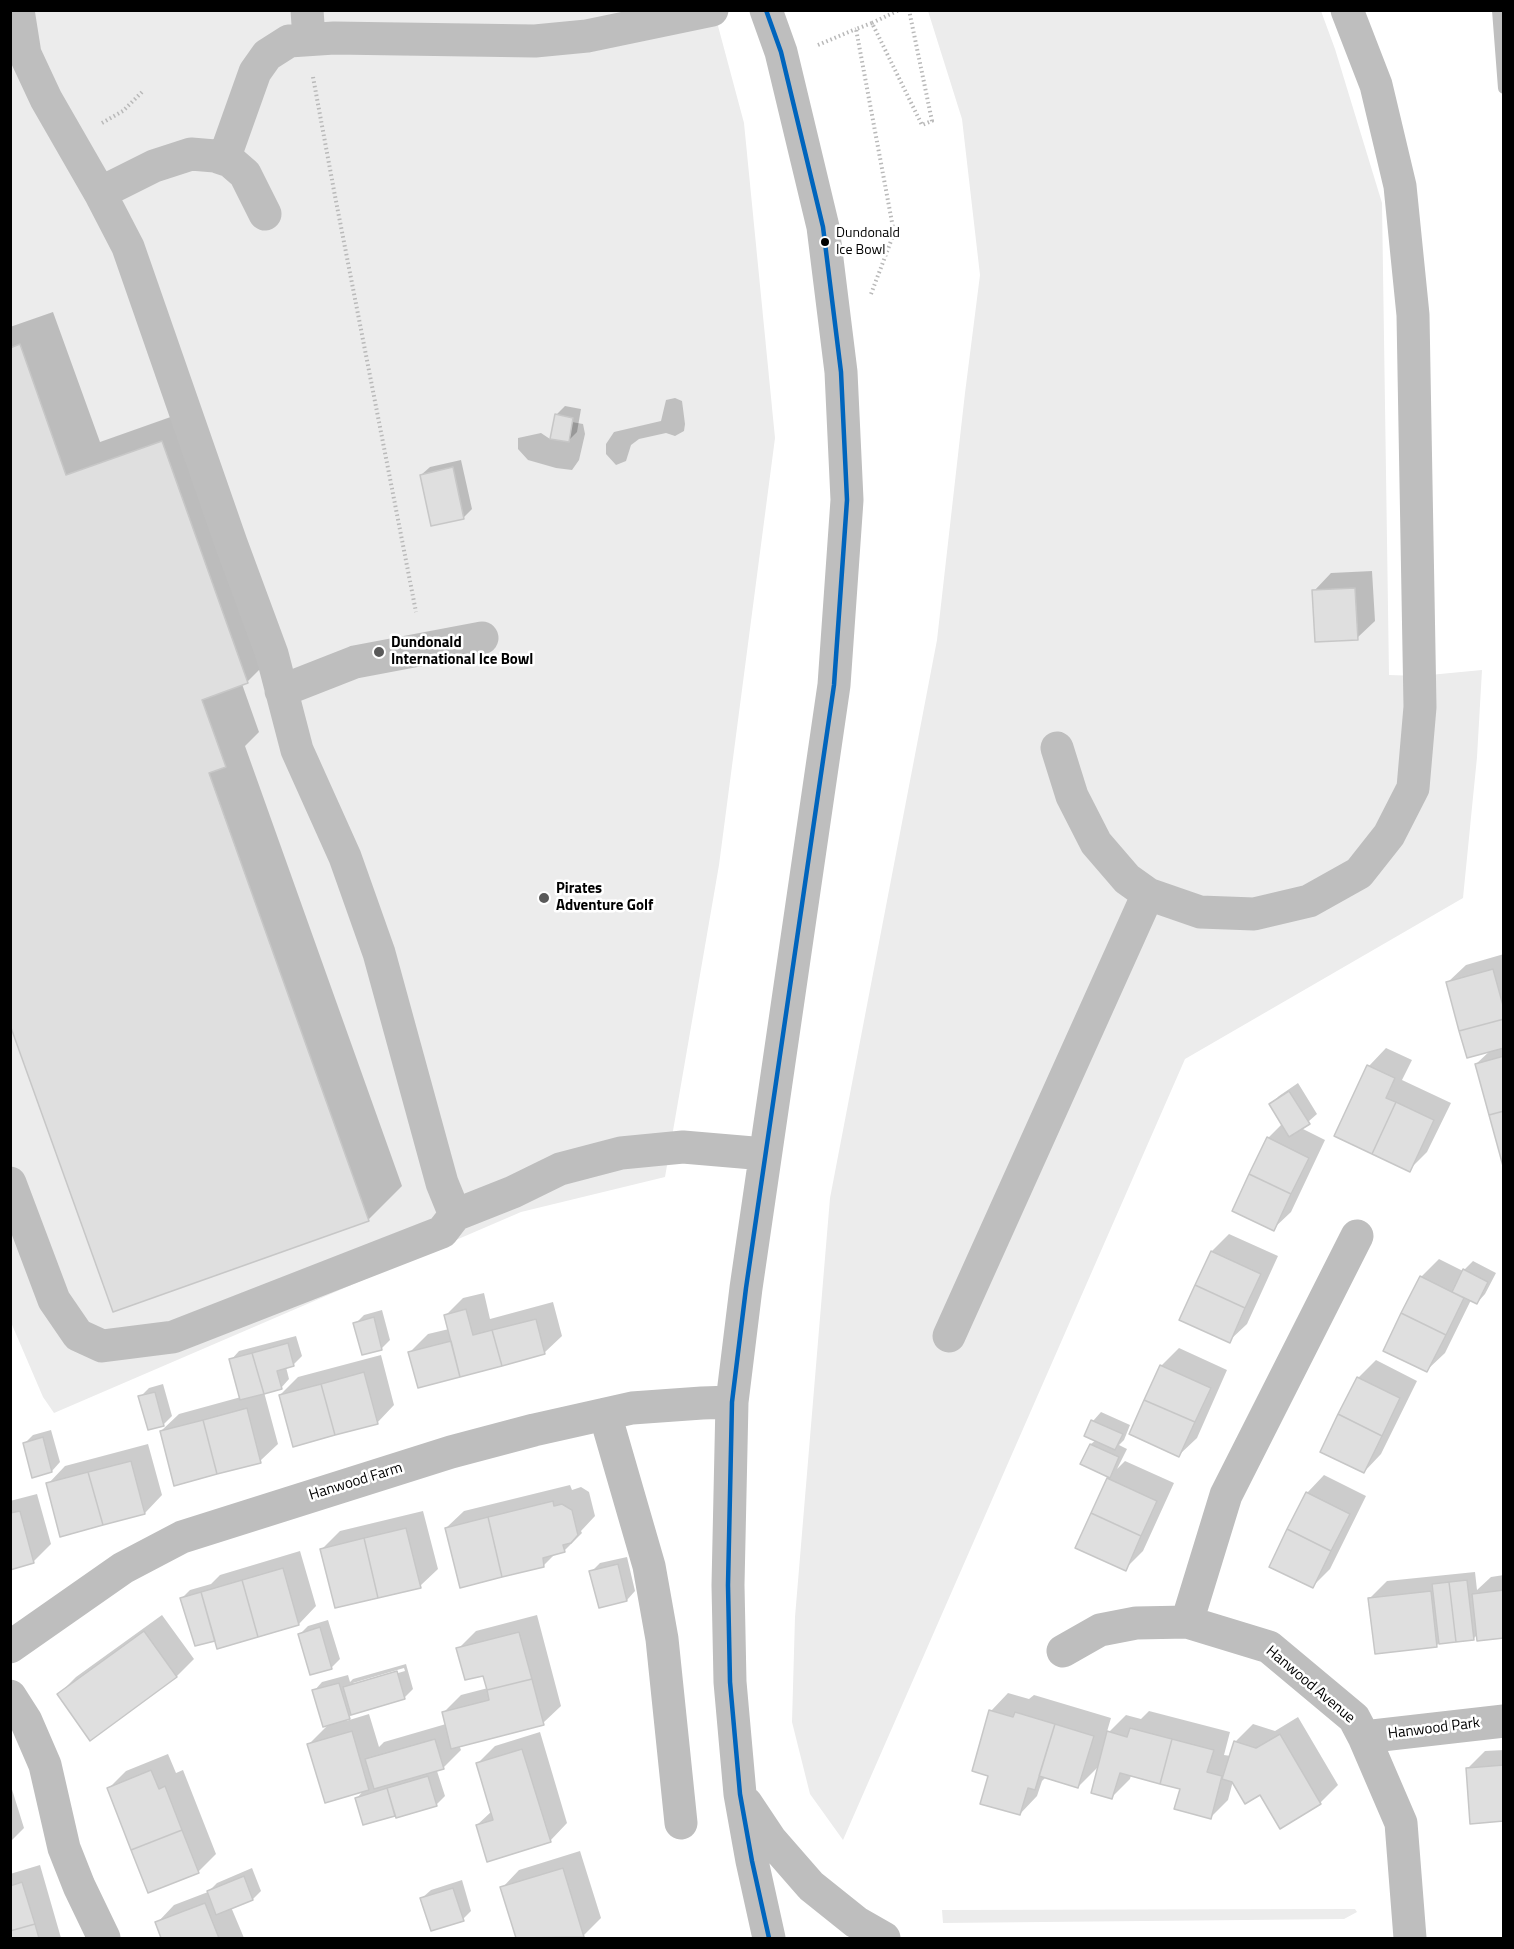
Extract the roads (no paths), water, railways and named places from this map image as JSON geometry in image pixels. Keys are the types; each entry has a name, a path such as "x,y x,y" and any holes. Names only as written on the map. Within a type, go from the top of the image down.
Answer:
{"street":[{"path":"18,10 26,54 45,99 100,193 128,247 272,654 297,750 345,857 379,953 442,1183 455,1215"},
{"path":"224,159 255,72 267,55 289,41 334,38 535,41 587,36 712,10"},
{"path":"766,10 781,52 823,227 841,372 848,500 834,685 765,1154 732,1402 728,1585 730,1682 740,1794 769,1938"},
{"path":"1057,748 1072,796 1096,843 1126,879 1148,894 1200,912 1254,914 1309,901 1359,873 1389,835 1413,788 1420,707 1413,315 1400,186 1376,85 1347,10"},
{"path":"100,193 154,166 191,154 215,156 230,161 245,174 265,214"},
{"path":"281,691 355,662 482,639"},
{"path":"949,1336 1148,894"},
{"path":"10,1183 54,1300 78,1335 102,1346 173,1337 442,1232 455,1215 513,1192 560,1169 621,1153 683,1147 765,1154"},
{"path":"1187,1622 1227,1495 1357,1236"},
{"name":"Hanwood Farm","path":"10,1647 123,1568 182,1537 451,1452 534,1430 632,1408 732,1402"},
{"path":"605,1414 650,1566 662,1639 681,1823"},
{"name":"Hanwood Avenue","path":"1063,1651 1100,1630 1136,1623 1187,1622 1269,1647 1354,1718 1364,1737 1401,1823 1410,1938"},
{"path":"10,1696 26,1721 45,1765 63,1848 104,1938"},
{"name":"Hanwood Park","path":"1364,1737 1503,1721"},
{"path":"740,1794 770,1839 811,1886 856,1922 884,1938"}],"waterway":[{"path":"1498,10 1504,88"}],"place":[{"name":"Dundonald Ice Bowl","path":"825,242"},
{"name":"Dundonald International Ice Bowl","path":"379,652"},
{"name":"Pirates Adventure Golf","path":"544,898"}]}
